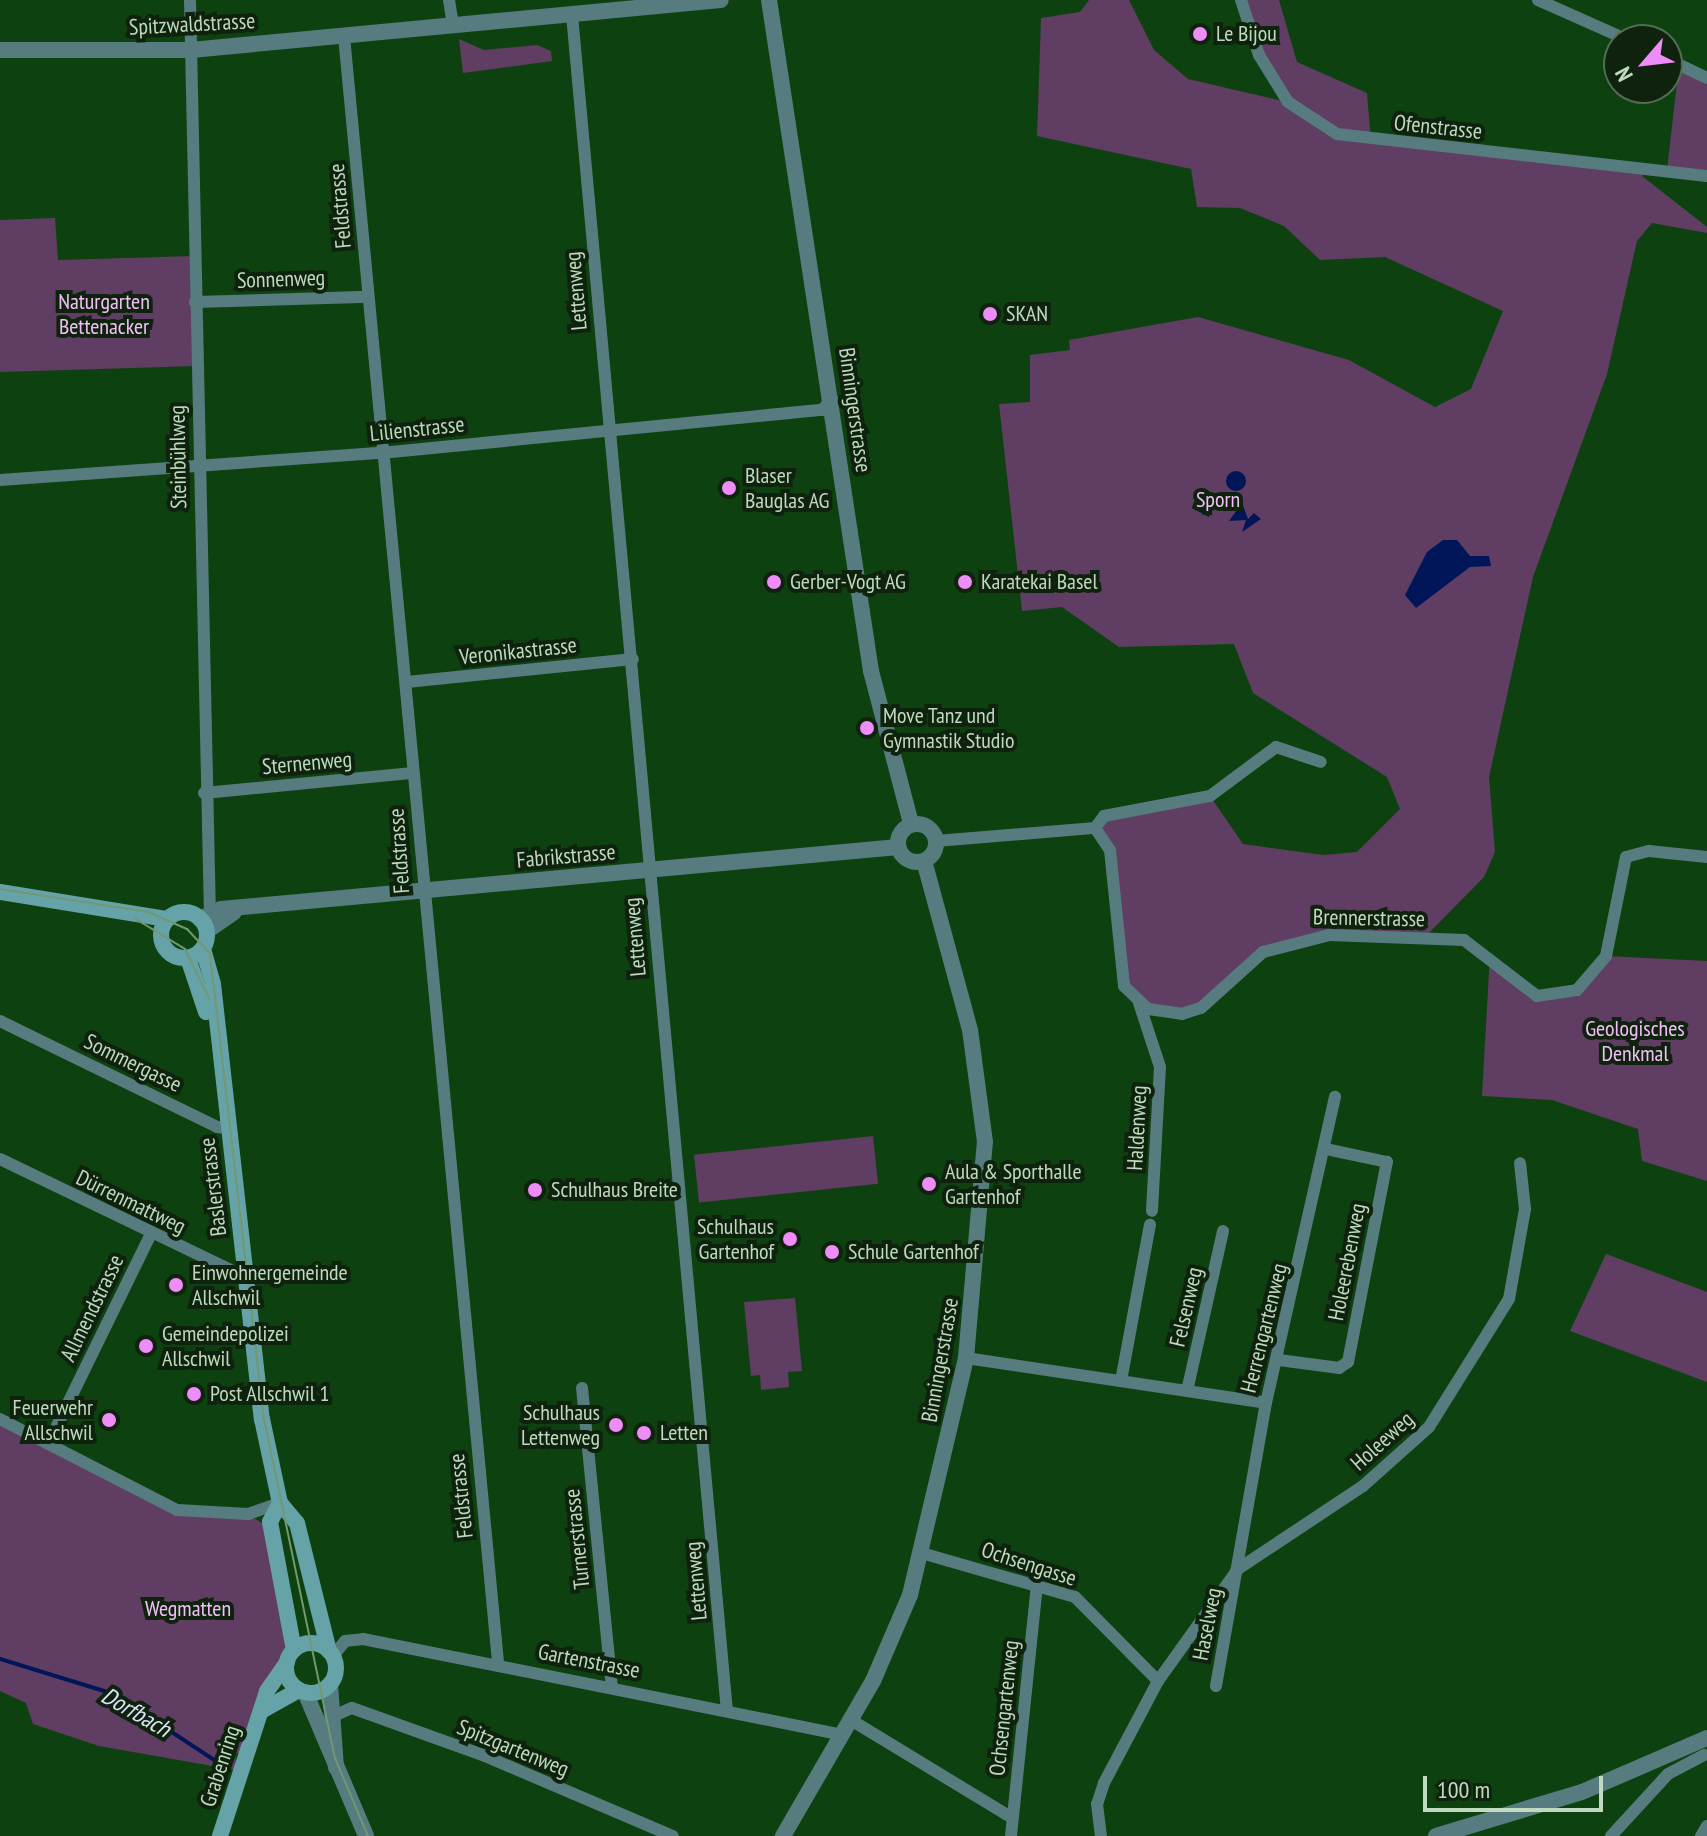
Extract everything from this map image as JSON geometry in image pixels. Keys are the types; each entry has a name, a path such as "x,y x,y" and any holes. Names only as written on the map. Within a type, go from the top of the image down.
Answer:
{"main road":[{"path":"0,892 98,905 164,926"},
{"path":"186,912 206,921 195,954 170,954 164,926 186,912"},
{"name":"Baslerstrasse","path":"195,954 225,1103 245,1277 280,1503 297,1523 331,1654"},
{"name":"Baslerstrasse","path":"280,1503 270,1522 291,1656 302,1691"},
{"path":"291,1656 312,1643 331,1654 330,1684"},
{"name":"Grabenring","path":"220,1836 263,1710 291,1656"},
{"name":"Grabenring","path":"263,1710 302,1691 330,1684"}],"street":[{"name":"Steinbühlweg","path":"190,0 206,921"},
{"path":"449,0 453,25"},
{"name":"Spitzwaldstrasse","path":"0,50 191,50 721,0"},
{"name":"Binningerstrasse","path":"769,0 871,671 911,824"},
{"name":"Ofenstrasse","path":"1241,0 1259,55 1288,102 1337,134 1707,176"},
{"path":"1538,0 1603,29"},
{"name":"Lettenweg","path":"572,15 607,428 633,659 649,870 727,1711"},
{"name":"Feldstrasse","path":"344,36 381,453 407,682 422,891 498,1663"},
{"path":"1683,67 1707,78"},
{"name":"Sonnenweg","path":"195,302 368,297"},
{"name":"Lilienstrasse","path":"0,480 381,453 607,428 822,410 832,399"},
{"name":"Veronikastrasse","path":"407,682 633,659"},
{"path":"936,841 1095,828 1104,816 1210,796 1276,747 1321,762"},
{"name":"Sternenweg","path":"204,793 413,773"},
{"path":"911,824 928,827 936,841 924,861 910,862 898,847 911,824"},
{"path":"1095,828 1110,850 1119,968 1139,1003"},
{"name":"Fabrikstrasse","path":"206,921 239,909 898,847"},
{"name":"Brennerstrasse","path":"1139,1003 1168,1014 1201,1008 1263,952 1329,935 1464,940 1537,996 1577,990 1606,956 1626,857 1649,851 1707,857"},
{"name":"Binningerstrasse","path":"783,1836 847,1727 925,1554 966,1358 985,1142 970,1030 924,861"},
{"name":"Haldenweg","path":"1121,1381 1151,1218 1160,1067 1139,1003"},
{"name":"Sommergasse","path":"0,1021 217,1127 226,1128 225,1103"},
{"name":"Herrengartenweg","path":"1238,1569 1266,1403 1279,1360 1335,1097"},
{"name":"Holeerebenweg","path":"1279,1360 1339,1368 1348,1362 1387,1162 1326,1149"},
{"name":"Dürrenmattweg","path":"0,1159 245,1277"},
{"name":"Holeeweg","path":"1158,1681 1238,1569 1397,1456 1429,1427 1489,1341 1509,1299 1521,1244 1520,1163"},
{"name":"Felsenweg","path":"1187,1391 1223,1231"},
{"name":"Allmendstrasse","path":"48,1444 151,1234"},
{"path":"966,1358 1266,1403"},
{"name":"Turnerstrasse","path":"582,1388 612,1686"},
{"path":"0,1419 177,1510 248,1514 280,1503"},
{"name":"Ochsengasse","path":"925,1554 1075,1597 1158,1681"},
{"name":"Haselweg","path":"1216,1686 1238,1569"},
{"name":"Ochsengartenweg","path":"1011,1836 1037,1585"},
{"name":"Gartenstrasse","path":"331,1654 354,1638 498,1663 727,1711 847,1727 1012,1818"},
{"path":"1101,1836 1097,1804 1104,1783 1158,1681"},
{"path":"330,1684 336,1715 336,1769"},
{"path":"302,1691 366,1836"},
{"name":"Spitzgartenweg","path":"336,1715 352,1708 673,1836"},
{"path":"1436,1836 1582,1792 1704,1750"},
{"path":"1611,1836 1668,1774 1704,1750"},
{"path":"1701,1836 1707,1826"}],"green space":[{"name":"Sporn","path":"1089,0 1129,0 1154,50 1188,79 1287,102 1259,55 1241,0 1279,0 1297,62 1367,93 1371,141 1644,168 1642,176 1707,227 1707,233 1652,223 1637,241 1607,374 1533,577 1489,777 1495,852 1484,877 1423,939 1329,935 1285,942 1201,1008 1148,1009 1124,986 1110,850 1095,828 1104,816 1210,796 1243,844 1323,855 1357,852 1400,809 1387,777 1253,693 1234,644 1119,647 1062,607 1022,611 999,404 1030,402 1030,355 1070,350 1069,340 1198,317 1349,360 1435,407 1471,389 1503,311 1385,257 1320,260 1284,226 1240,208 1197,207 1191,169 1037,136 1041,18 1080,12"},
{"path":"459,39 484,50 537,45 551,51 552,61 463,73"},
{"path":"1683,67 1707,78 1707,176 1667,170 1675,104 1683,104"},
{"name":"Naturgarten Bettenacker","path":"55,218 58,260 195,256 197,366 0,372 0,220"},
{"name":"Geologisches Denkmal","path":"1490,954 1537,996 1577,990 1606,956 1707,961 1707,1181 1642,1161 1638,1129 1552,1100 1482,1096"},
{"path":"873,1136 878,1184 699,1203 694,1155"},
{"path":"1606,1254 1707,1292 1707,1382 1570,1331"},
{"path":"795,1298 802,1371 788,1372 789,1387 761,1390 760,1375 751,1376 744,1302"},
{"name":"Wegmatten","path":"0,1419 177,1510 248,1514 271,1529 294,1650 249,1749 236,1754 235,1770 99,1746 33,1724 26,1703 0,1691"}],"shaded area":[{"path":"1236,471 1243,474 1246,481 1243,488 1236,491 1229,488 1226,481 1229,474"},
{"path":"1216,493 1209,517 1196,510 1196,501"},
{"path":"1242,503 1248,519 1254,513 1261,519 1242,532 1246,520 1229,521"},
{"path":"1443,540 1457,540 1470,556 1489,556 1491,566 1470,567 1416,608 1405,595 1427,552"}],"waterway":[{"name":"Dorfbach","path":"0,1659 114,1694 220,1764"}],"tram line":[{"path":"0,889 148,912 187,929 210,954 264,1419 335,1758 368,1836"},
{"path":"134,918 185,949 209,998"}],"place":[{"name":"Le Bijou","path":"1200,34"},
{"name":"SKAN","path":"990,314"},
{"name":"Blaser Bauglas AG","path":"729,488"},
{"name":"Gerber-Vogt AG","path":"774,582"},
{"name":"Karatekai Basel","path":"965,582"},
{"name":"Move Tanz und Gymnastik Studio","path":"867,728"},
{"name":"Aula & Sporthalle Gartenhof","path":"929,1184"},
{"name":"Schulhaus Breite","path":"535,1190"},
{"name":"Schulhaus Gartenhof","path":"790,1239"},
{"name":"Schule Gartenhof","path":"832,1252"},
{"name":"Einwohnergemeinde Allschwil","path":"176,1285"},
{"name":"Gemeindepolizei Allschwil","path":"146,1346"},
{"name":"Post Allschwil 1","path":"194,1394"},
{"name":"Feuerwehr Allschwil","path":"109,1420"},
{"name":"Schulhaus Lettenweg","path":"616,1425"},
{"name":"Letten","path":"644,1433"}]}
